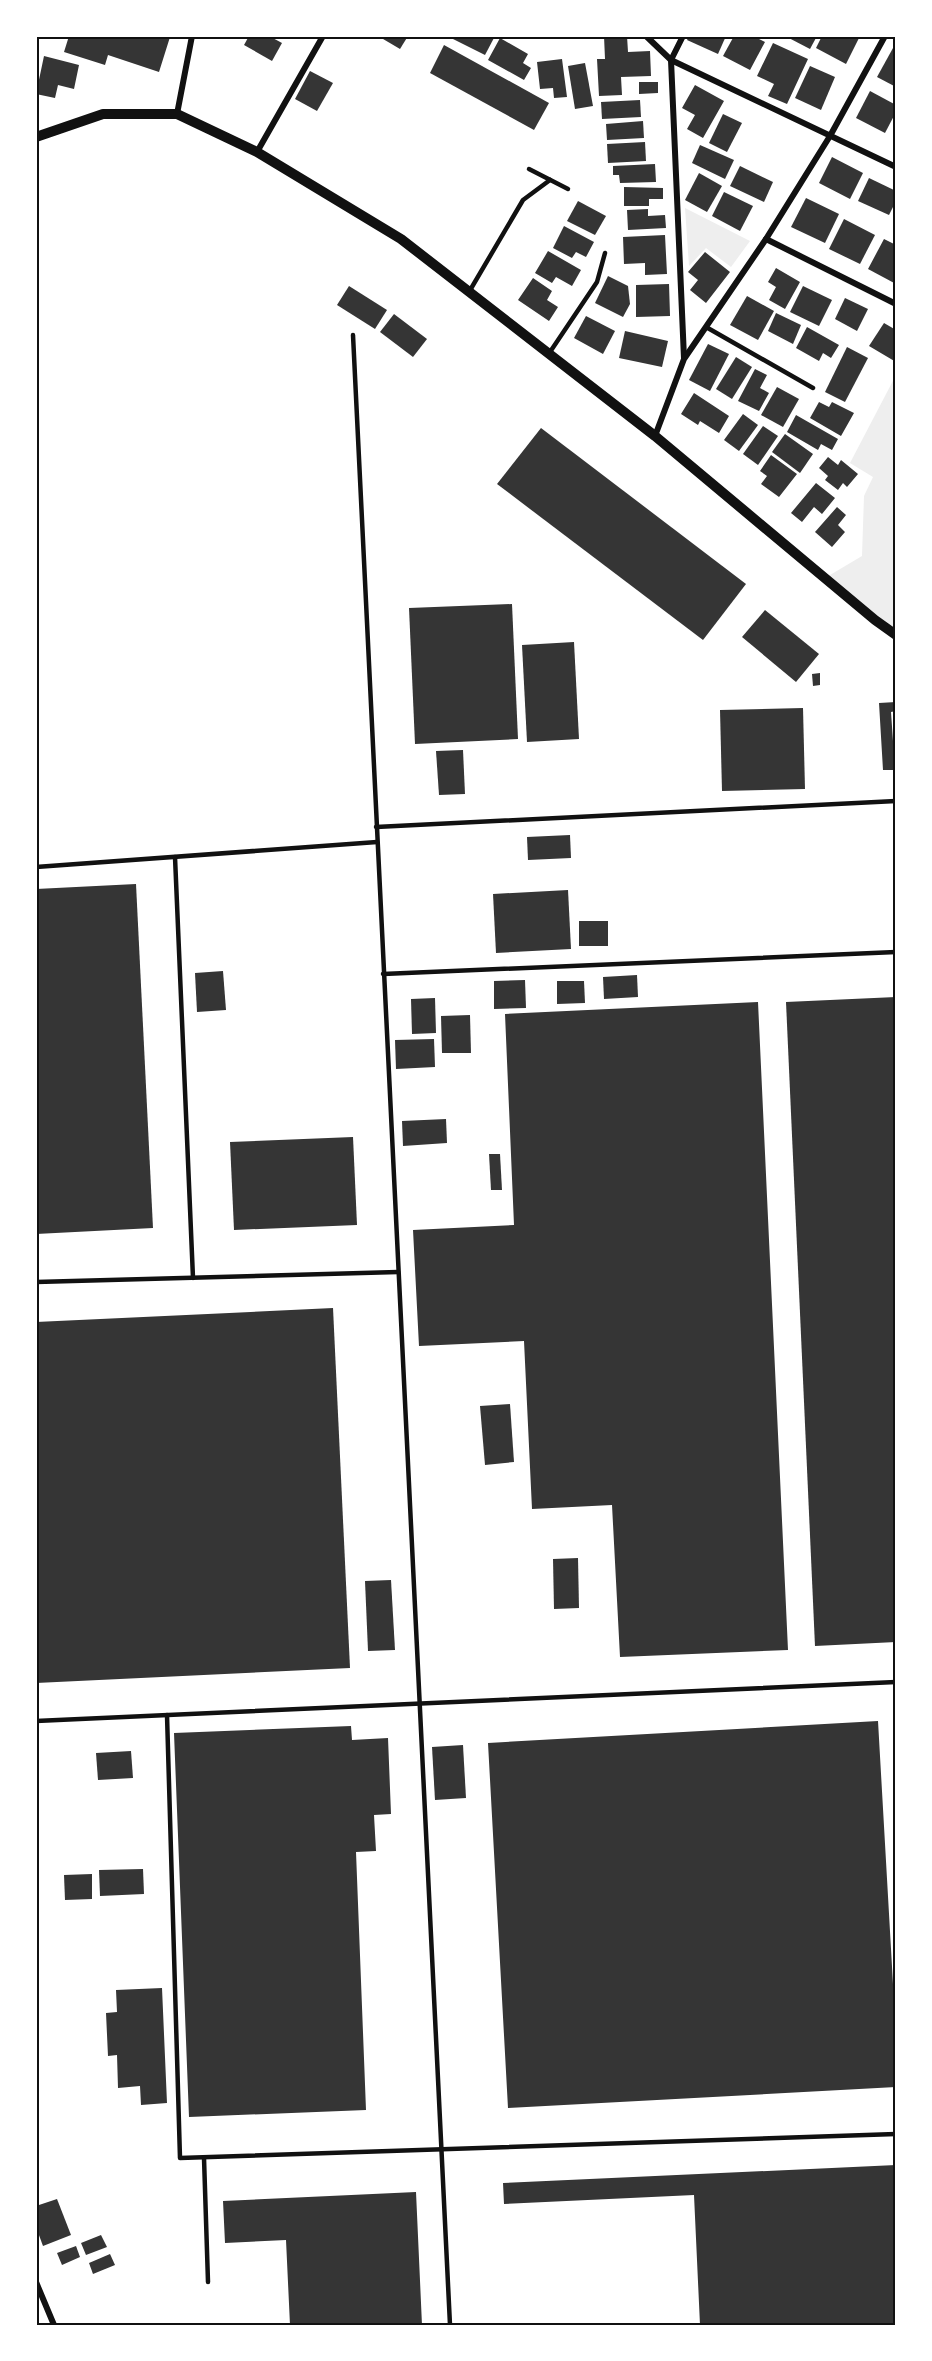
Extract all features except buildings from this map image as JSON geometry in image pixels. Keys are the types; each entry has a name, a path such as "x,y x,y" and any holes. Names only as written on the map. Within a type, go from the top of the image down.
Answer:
{"street":[{"path":"177,114 192,36"},
{"path":"258,152 323,36"},
{"path":"646,36 671,60 896,167"},
{"path":"683,36 671,60 684,359"},
{"path":"655,436 684,359 766,239 830,136 885,36"},
{"path":"36,137 103,114 177,114 258,152 401,239 655,436 875,620 896,635"},
{"path":"766,239 896,304"},
{"path":"36,2282 54,2325"}],"lane":[{"path":"529,169 568,189"},
{"path":"469,292 523,200 550,180"},
{"path":"549,354 597,282 605,254"},
{"path":"706,327 813,388"},
{"path":"353,335 450,2325"},
{"path":"376,827 896,801"},
{"path":"36,867 377,842"},
{"path":"175,857 193,1278"},
{"path":"383,974 896,951"},
{"path":"36,1282 398,1272"},
{"path":"36,1721 896,1682"},
{"path":"167,1715 180,2158 896,2134"},
{"path":"204,2158 208,2282"}],"shaded area":[{"path":"685,208 750,241 731,267 706,248 689,266"},
{"path":"896,375 896,635 825,578 862,556 864,496 873,477 850,463"}]}
